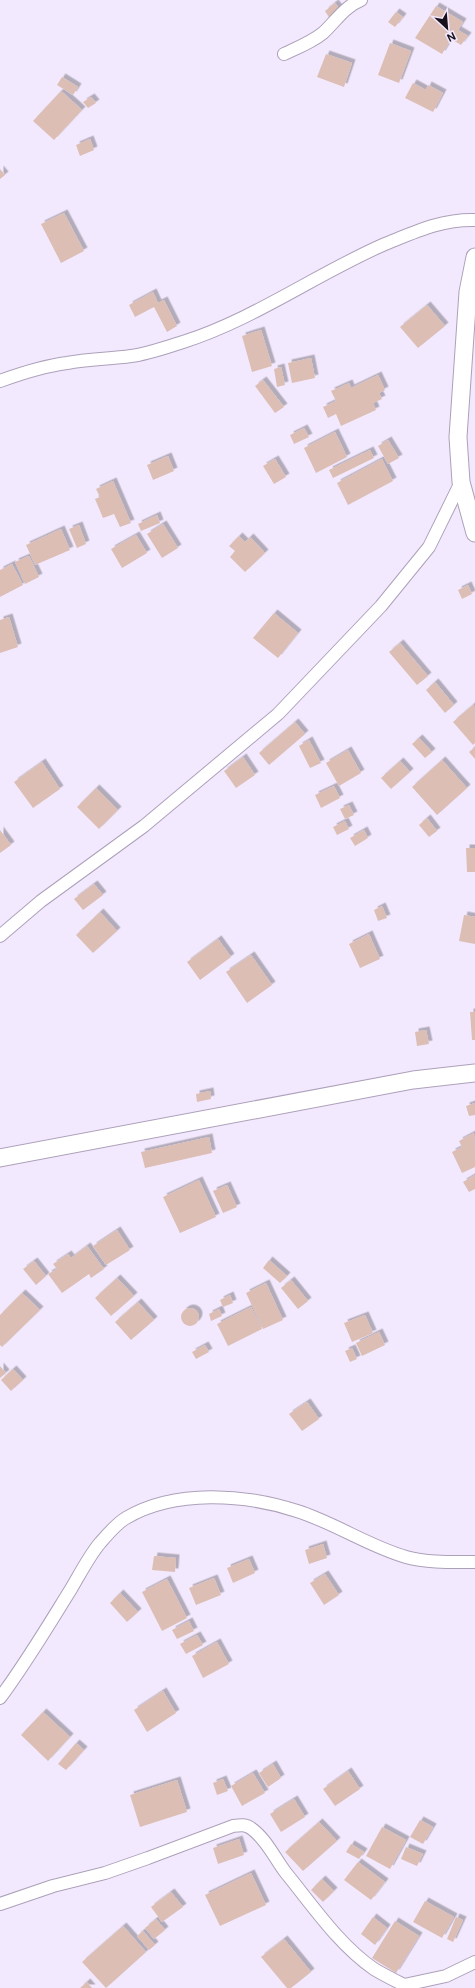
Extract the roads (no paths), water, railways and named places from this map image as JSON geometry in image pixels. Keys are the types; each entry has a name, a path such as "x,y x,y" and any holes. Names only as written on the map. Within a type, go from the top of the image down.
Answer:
{"main road":[{"path":"475,256 468,292 458,437 461,482 475,533"},
{"path":"0,1158 413,1080 475,1073"}],"street":[{"path":"284,54 306,44 322,33 352,4 361,0"},
{"path":"0,381 38,368 69,362 133,356 183,342 223,328 279,300 332,270 415,232 440,223 459,220 475,220"},
{"path":"0,936 41,901 144,826 278,714 381,606 429,547 461,482"},
{"path":"0,1698 30,1655 100,1543 125,1518 157,1504 184,1498 229,1499 263,1502 298,1511 342,1528 384,1550 408,1557 445,1562 475,1562"},
{"path":"0,1904 53,1886 105,1873 233,1826 243,1824 252,1829 261,1837 337,1935 354,1952 375,1969 404,1985 446,1976 475,1962"}]}
